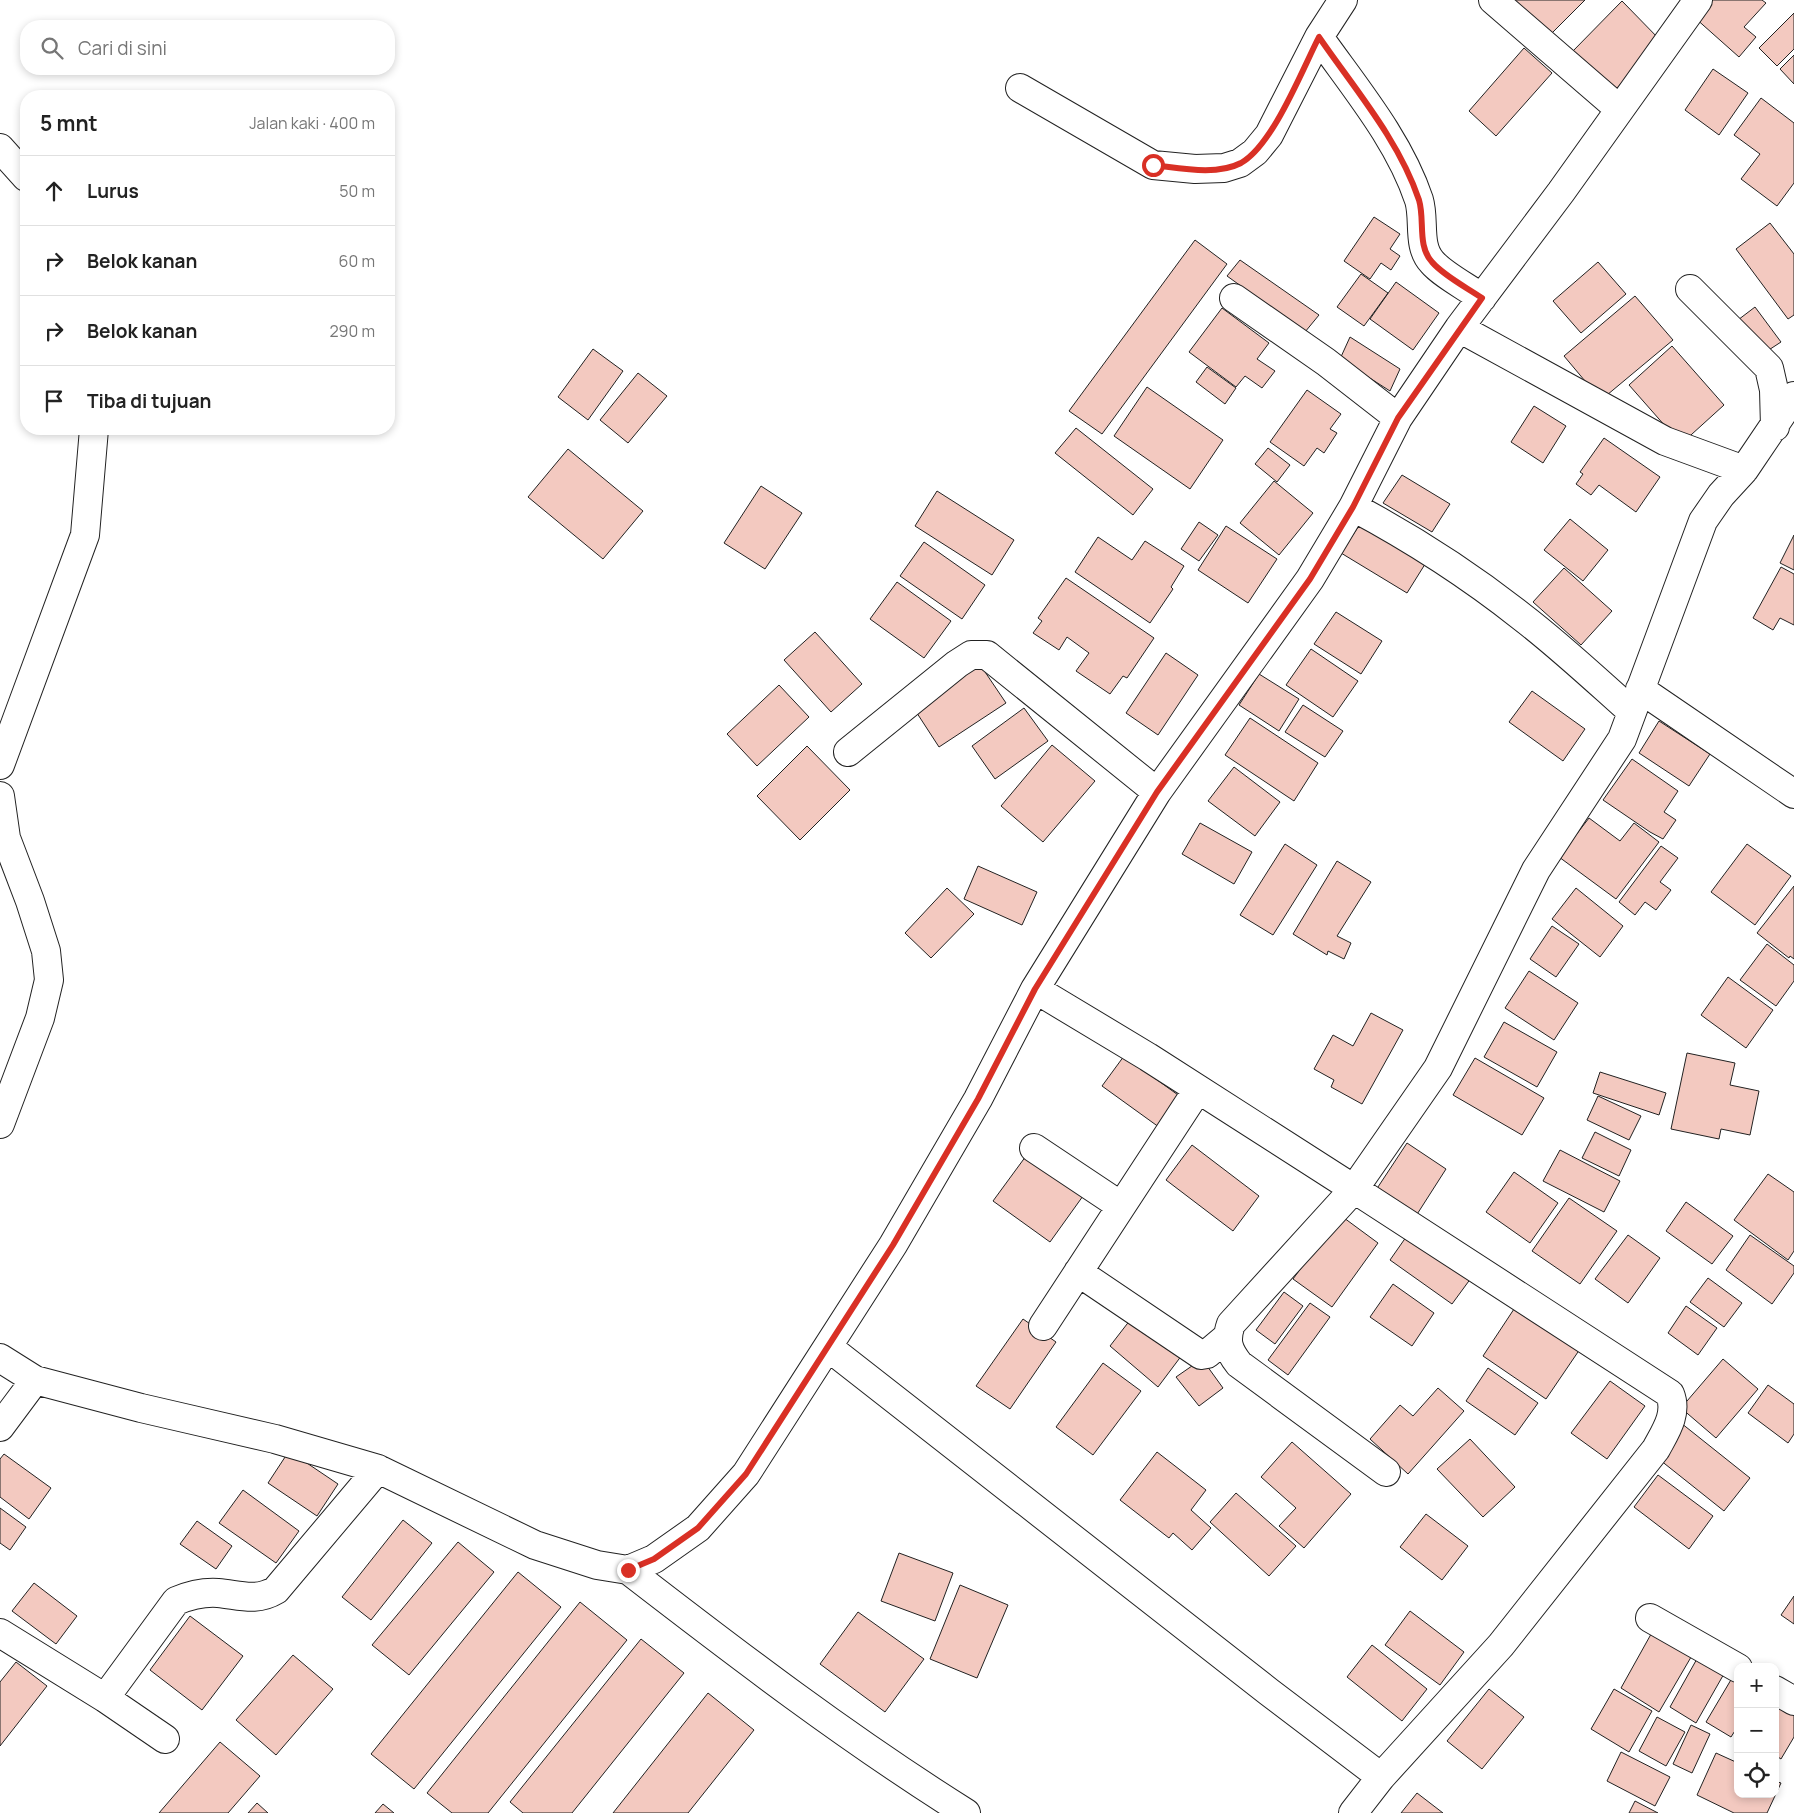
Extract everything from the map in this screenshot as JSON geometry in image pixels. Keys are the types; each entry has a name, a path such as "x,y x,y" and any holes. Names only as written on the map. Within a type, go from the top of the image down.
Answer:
{"street":[{"path":"1020,88 1153,165 1195,169 1224,168 1240,163 1255,152 1268,135 1319,37 1344,0"},
{"path":"1494,0 1618,108"},
{"path":"628,1570 654,1559 698,1528 746,1474 893,1245 978,1099 1035,989 1157,792 1310,579 1353,507 1398,418 1459,328 1561,192 1618,108 1698,0"},
{"path":"1319,37 1388,135 1419,200 1424,222 1422,245 1431,262 1482,298"},
{"path":"0,148 20,170"},
{"path":"1690,289 1769,368 1774,390 1775,427"},
{"path":"1234,298 1326,362 1398,418"},
{"path":"1459,328 1665,441 1744,470"},
{"path":"1078,1272 1201,1355 1207,1354 1226,1338 1231,1324 1354,1189 1438,1068 1536,870 1622,739 1703,521 1721,495 1744,470 1775,427 1794,396"},
{"path":"0,765 85,535 93,435"},
{"path":"1353,507 1399,532 1460,570 1636,700 1794,794"},
{"path":"848,752 957,664 971,655 987,655 1157,792"},
{"path":"0,796 6,838 30,900 46,951 49,980 40,1018 2,1112"},
{"path":"1035,989 1198,1089 1354,1189 1670,1394 1674,1403 1671,1422 1650,1457 1501,1645 1381,1777 1353,1813"},
{"path":"1043,1326 1198,1089"},
{"path":"1034,1148 1121,1206"},
{"path":"1226,1338 1231,1354 1239,1364 1386,1472"},
{"path":"828,1347 1269,1692 1381,1777"},
{"path":"0,1358 34,1380 141,1408 275,1439 378,1469 535,1546 597,1565 628,1570 739,1656 859,1744 966,1813"},
{"path":"0,1427 34,1380"},
{"path":"105,1698 176,1601 188,1596 216,1593 253,1599 265,1596 276,1590 378,1469"},
{"path":"1650,1618 1734,1666"},
{"path":"0,1633 105,1698 166,1739"},
{"path":"1779,1692 1794,1701"}],"building":[{"path":"1508,0 1585,0 1546,39"},
{"path":"1710,0 1762,0 1766,3 1744,27 1756,37 1739,57 1694,17"},
{"path":"1622,1 1662,42 1612,93 1572,52"},
{"path":"1794,13 1794,49 1777,66 1759,48"},
{"path":"1524,48 1552,73 1496,136 1469,111"},
{"path":"1794,55 1794,84 1780,69"},
{"path":"1713,69 1748,93 1719,135 1685,110"},
{"path":"1761,98 1794,123 1794,183 1777,206 1741,179 1760,154 1734,135"},
{"path":"1374,217 1400,234 1390,249 1400,256 1391,270 1381,263 1370,279 1344,261"},
{"path":"1770,223 1794,254 1794,315 1788,319 1736,249"},
{"path":"1195,240 1227,264 1102,434 1069,411"},
{"path":"1240,260 1319,315 1305,332 1227,276"},
{"path":"1598,262 1626,294 1581,333 1553,301"},
{"path":"1361,274 1388,293 1364,326 1337,307"},
{"path":"1396,282 1439,313 1413,350 1370,319"},
{"path":"1635,296 1673,340 1601,400 1564,356"},
{"path":"1755,307 1781,342 1758,357 1734,323"},
{"path":"1222,308 1269,343 1257,359 1275,371 1262,388 1245,376 1236,387 1189,352"},
{"path":"1350,337 1400,369 1390,391 1340,359"},
{"path":"1672,346 1724,405 1681,444 1629,385"},
{"path":"593,349 623,371 588,420 558,397"},
{"path":"1207,367 1236,388 1225,404 1196,382"},
{"path":"638,373 667,396 628,443 600,420"},
{"path":"1147,387 1223,440 1190,489 1114,436"},
{"path":"1307,390 1341,414 1330,429 1337,433 1324,453 1317,448 1304,466 1270,442"},
{"path":"1534,406 1566,426 1543,463 1511,442"},
{"path":"1076,428 1153,489 1133,515 1055,453"},
{"path":"1604,438 1660,477 1636,512 1599,485 1591,495 1576,484 1583,474 1580,472"},
{"path":"1268,448 1290,465 1277,482 1255,464"},
{"path":"568,449 643,511 603,559 528,497"},
{"path":"1402,475 1450,504 1432,532 1383,503"},
{"path":"1274,481 1313,513 1279,555 1240,523"},
{"path":"761,486 802,513 765,569 724,543"},
{"path":"937,491 1014,540 992,575 915,526"},
{"path":"1570,519 1608,550 1583,581 1544,550"},
{"path":"1362,521 1427,561 1407,593 1341,553"},
{"path":"1199,522 1218,535 1199,561 1181,549"},
{"path":"1226,526 1277,559 1248,603 1198,570"},
{"path":"1794,535 1794,570 1780,563"},
{"path":"1098,537 1132,560 1145,541 1184,566 1171,587 1173,589 1150,623 1075,572"},
{"path":"924,542 985,585 962,619 900,576"},
{"path":"1781,567 1794,574 1794,625 1780,618 1773,630 1753,618"},
{"path":"1564,568 1612,611 1581,645 1533,602"},
{"path":"1066,578 1154,638 1127,678 1123,676 1110,694 1076,671 1089,653 1067,637 1059,650 1033,633 1042,621 1038,618"},
{"path":"897,582 951,621 924,658 870,619"},
{"path":"1336,612 1382,641 1361,674 1314,644"},
{"path":"815,632 862,684 831,712 784,660"},
{"path":"1311,649 1358,681 1333,717 1286,685"},
{"path":"1166,653 1198,675 1158,735 1126,713"},
{"path":"979,663 1006,703 939,747 913,707"},
{"path":"1259,674 1299,699 1279,731 1239,705"},
{"path":"779,685 809,717 757,766 727,734"},
{"path":"1532,691 1585,729 1563,761 1509,722"},
{"path":"1303,705 1343,731 1325,757 1285,732"},
{"path":"1024,708 1048,741 995,779 972,746"},
{"path":"1250,718 1318,763 1294,801 1225,755"},
{"path":"1659,721 1710,754 1689,786 1639,753"},
{"path":"1052,745 1095,781 1043,842 1001,806"},
{"path":"807,746 850,790 800,840 757,796"},
{"path":"1632,759 1678,791 1664,812 1676,820 1663,839 1603,800"},
{"path":"1234,767 1280,802 1255,836 1208,801"},
{"path":"1589,818 1620,841 1634,823 1659,842 1616,899 1559,857"},
{"path":"1200,823 1252,852 1234,884 1182,854"},
{"path":"1285,844 1317,865 1273,935 1240,915"},
{"path":"1747,844 1791,876 1755,925 1711,892"},
{"path":"1661,846 1678,858 1660,882 1671,890 1656,910 1645,902 1635,915 1619,902"},
{"path":"1337,861 1371,882 1337,936 1351,943 1344,959 1328,951 1327,955 1293,934"},
{"path":"978,866 1037,892 1022,925 964,899"},
{"path":"1794,886 1794,959 1790,956 1789,958 1757,933"},
{"path":"947,888 974,914 931,958 905,933"},
{"path":"1576,888 1623,926 1600,957 1552,919"},
{"path":"1552,926 1579,944 1556,977 1530,959"},
{"path":"1767,944 1794,965 1794,981 1776,1006 1740,980"},
{"path":"1529,971 1578,1003 1554,1040 1505,1008"},
{"path":"1728,977 1773,1010 1746,1048 1701,1015"},
{"path":"1371,1013 1403,1030 1362,1104 1331,1087 1334,1080 1314,1069 1333,1035 1353,1046"},
{"path":"1504,1022 1557,1052 1537,1087 1484,1057"},
{"path":"1687,1053 1735,1063 1730,1085 1759,1091 1750,1135 1721,1129 1719,1139 1671,1129"},
{"path":"1124,1056 1185,1100 1163,1130 1102,1086"},
{"path":"1475,1058 1544,1098 1522,1135 1453,1095"},
{"path":"1600,1072 1666,1093 1659,1115 1593,1093"},
{"path":"1598,1096 1641,1116 1629,1140 1587,1120"},
{"path":"1595,1132 1631,1150 1619,1176 1582,1158"},
{"path":"1407,1143 1446,1169 1414,1219 1374,1193"},
{"path":"1192,1145 1259,1196 1233,1231 1166,1180"},
{"path":"1560,1150 1620,1181 1604,1212 1543,1181"},
{"path":"1026,1156 1083,1196 1050,1242 993,1201"},
{"path":"1514,1172 1558,1203 1530,1243 1486,1212"},
{"path":"1768,1174 1794,1192 1794,1251 1788,1260 1734,1220"},
{"path":"1569,1198 1617,1231 1580,1284 1532,1251"},
{"path":"1686,1202 1733,1236 1712,1264 1666,1231"},
{"path":"1340,1215 1378,1243 1332,1307 1293,1279"},
{"path":"1411,1230 1474,1274 1452,1304 1390,1260"},
{"path":"1628,1235 1660,1258 1628,1303 1595,1279"},
{"path":"1750,1235 1794,1266 1794,1273 1772,1304 1726,1270"},
{"path":"1708,1278 1742,1303 1724,1327 1690,1302"},
{"path":"1393,1284 1434,1313 1412,1346 1370,1317"},
{"path":"1284,1292 1303,1306 1275,1344 1256,1330"},
{"path":"1310,1303 1330,1317 1288,1375 1268,1360"},
{"path":"1516,1306 1580,1349 1546,1399 1483,1356"},
{"path":"1686,1306 1717,1328 1698,1355 1668,1333"},
{"path":"1134,1315 1182,1355 1158,1387 1110,1346"},
{"path":"1023,1319 1056,1342 1010,1409 976,1386"},
{"path":"1202,1359 1223,1388 1199,1406 1176,1377"},
{"path":"1723,1359 1758,1389 1716,1438 1681,1408"},
{"path":"1103,1363 1141,1391 1093,1455 1056,1427"},
{"path":"1488,1368 1538,1403 1515,1435 1466,1401"},
{"path":"1610,1381 1645,1406 1607,1459 1571,1433"},
{"path":"1768,1385 1794,1404 1794,1434 1788,1443 1748,1413"},
{"path":"1438,1388 1464,1411 1408,1474 1370,1439 1400,1405 1413,1416"},
{"path":"1681,1423 1750,1478 1724,1511 1655,1456"},
{"path":"1470,1439 1515,1487 1483,1517 1437,1469"},
{"path":"1292,1442 1351,1494 1304,1548 1279,1526 1296,1508 1261,1477"},
{"path":"289,1451 338,1484 317,1516 268,1483"},
{"path":"1157,1452 1206,1490 1191,1510 1211,1528 1192,1550 1173,1533 1169,1538 1120,1500"},
{"path":"4,1454 51,1488 29,1519 0,1497 0,1459"},
{"path":"1658,1475 1713,1516 1689,1549 1634,1507"},
{"path":"243,1490 299,1531 276,1563 219,1523"},
{"path":"1236,1493 1296,1546 1269,1576 1210,1522"},
{"path":"0,1508 26,1527 10,1550 0,1543"},
{"path":"1426,1514 1468,1546 1442,1580 1400,1547"},
{"path":"403,1520 432,1543 371,1620 342,1597"},
{"path":"197,1521 232,1546 216,1569 180,1544"},
{"path":"458,1542 494,1572 409,1675 372,1645"},
{"path":"899,1553 953,1573 935,1621 881,1601"},
{"path":"518,1572 561,1607 414,1789 371,1754"},
{"path":"34,1583 77,1616 56,1644 12,1611"},
{"path":"960,1585 1008,1605 977,1678 930,1659"},
{"path":"1794,1596 1794,1624 1781,1615"},
{"path":"580,1602 627,1640 488,1813 452,1813 427,1793"},
{"path":"1410,1611 1464,1652 1440,1685 1385,1645"},
{"path":"858,1612 924,1659 885,1712 820,1664"},
{"path":"190,1616 243,1656 202,1710 150,1670"},
{"path":"1655,1627 1694,1652 1659,1712 1621,1688"},
{"path":"641,1639 684,1673 572,1813 523,1813 510,1802"},
{"path":"1372,1645 1427,1689 1402,1721 1347,1677"},
{"path":"293,1655 333,1689 276,1755 236,1720"},
{"path":"1698,1657 1725,1672 1696,1723 1670,1707"},
{"path":"16,1662 47,1686 0,1746 0,1682"},
{"path":"1734,1675 1734,1732 1731,1737 1706,1722"},
{"path":"1489,1689 1524,1717 1482,1769 1447,1741"},
{"path":"1614,1689 1652,1711 1629,1752 1591,1729"},
{"path":"708,1693 754,1730 688,1813 613,1813"},
{"path":"1779,1698 1794,1707 1794,1737 1781,1759 1779,1758"},
{"path":"1657,1717 1685,1732 1666,1766 1639,1751"},
{"path":"1691,1725 1710,1734 1692,1773 1673,1764"},
{"path":"220,1742 260,1776 228,1813 159,1813"},
{"path":"1621,1752 1670,1777 1655,1806 1607,1781"},
{"path":"1716,1753 1734,1761 1734,1798 1774,1798 1767,1813 1734,1813 1697,1795"},
{"path":"1417,1793 1443,1813 1401,1813"},
{"path":"1635,1801 1658,1813 1629,1813"},
{"path":"257,1803 268,1813 248,1813"},
{"path":"383,1804 394,1813 375,1813"}],"route":[{"path":"628,1570 654,1559 698,1528 746,1474 893,1245 978,1099 1035,989 1157,792 1310,579 1353,507 1398,418 1459,328 1482,298 1431,262 1422,245 1424,222 1419,200 1388,135 1319,37 1287,102 1268,135 1255,152 1240,163 1224,168 1195,169 1153,165"}]}
